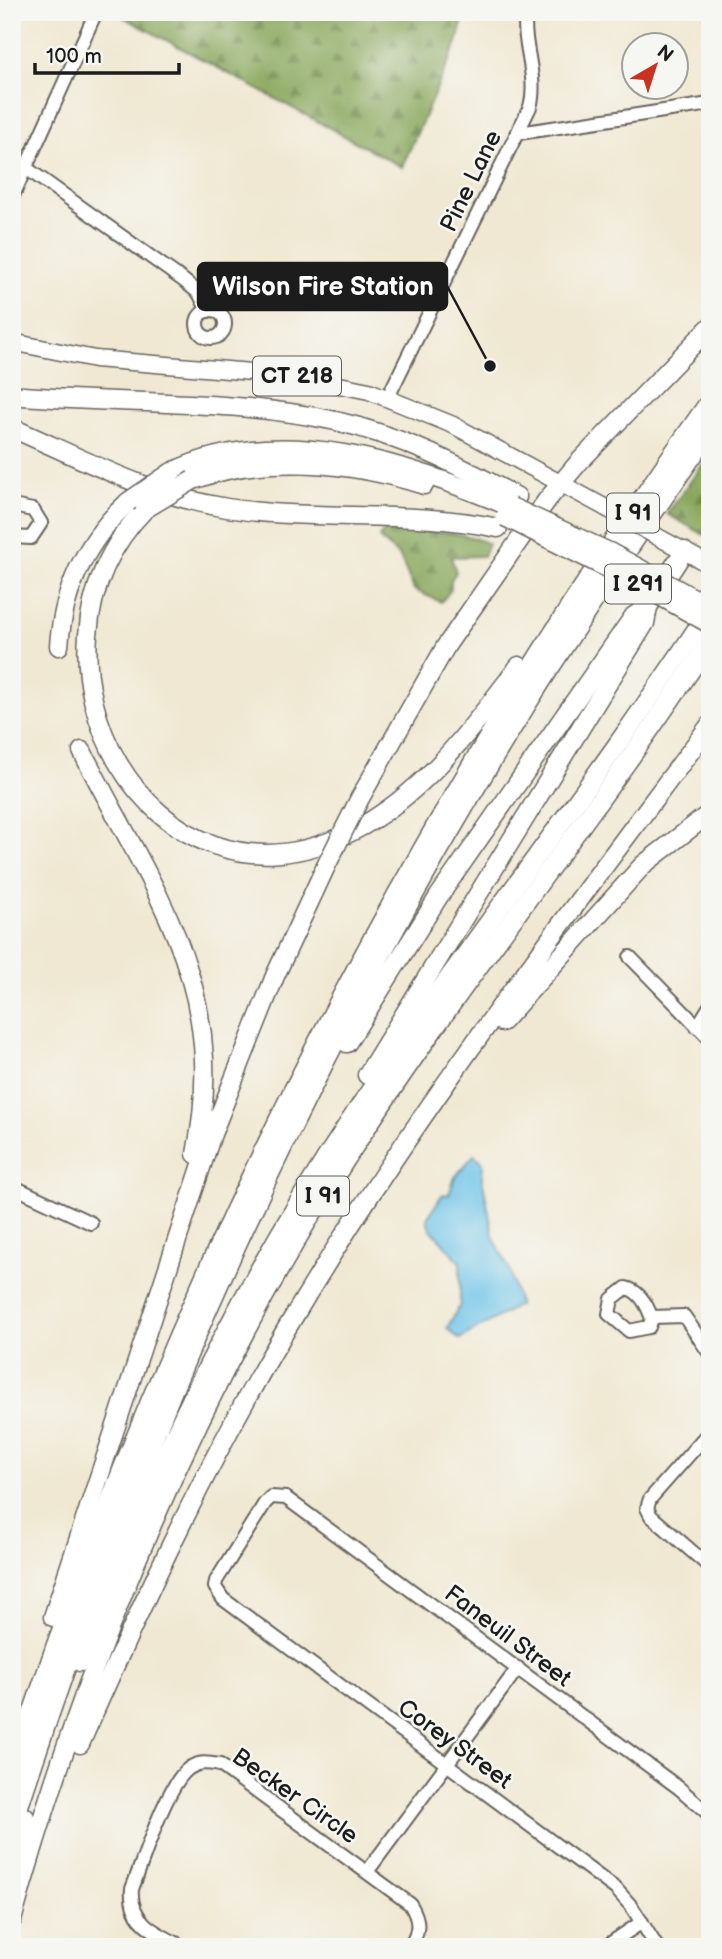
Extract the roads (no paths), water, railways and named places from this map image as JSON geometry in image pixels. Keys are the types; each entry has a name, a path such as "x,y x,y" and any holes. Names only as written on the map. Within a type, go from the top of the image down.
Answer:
{"highway":[{"path":"49,1662 54,1616 180,1227 258,1016 326,866 360,798 446,646 560,484 710,327"},
{"path":"12,395 237,406 324,419 418,447 462,467 507,512"},
{"name":"I 91","path":"12,1774 49,1662 133,1441 211,1260 273,1126 431,830 558,626 710,401"},
{"path":"12,428 145,485 213,506 272,512 443,520 507,512"},
{"path":"12,1828 99,1575 222,1276 328,1056 444,841 560,653 710,431"},
{"path":"65,657 76,612 89,576 137,505 172,472 207,459 241,453 337,453 419,471 507,512"},
{"path":"137,505 193,480 257,466 348,468 422,484 507,512"},
{"name":"I 291","path":"507,512 585,541 710,608"},
{"name":"I 291","path":"507,512 565,548 710,624"},
{"path":"12,1859 74,1679 141,1509 213,1356 292,1213 312,1171 363,1083 645,623 648,607 684,551"},
{"path":"222,1276 335,1065 420,925 634,616 648,607"},
{"path":"292,1213 400,1047 586,789 710,608"},
{"path":"81,731 123,791 149,814 173,829 206,842 242,850 269,852 309,848 363,826 412,789 463,738 527,655 558,626"},
{"name":"I 91","path":"12,1920 45,1812 99,1657 152,1526 212,1396 282,1264 405,1070 598,804 710,641"},
{"path":"74,695 81,731 166,908 184,951 196,995 203,1044 204,1094 198,1146 180,1227"},
{"path":"45,1812 76,1752 159,1566 219,1448 308,1292 482,1031 710,725"},
{"path":"405,1145 513,1008 599,910 657,851 710,813"}],"main road":[{"name":"CT 218","path":"12,342 105,360 302,376 388,397 455,426 710,565"}],"street":[{"path":"12,198 96,12"},
{"name":"Pine Lane","path":"388,397 519,133 533,94 525,42 526,12"},
{"path":"519,133 710,104"},
{"path":"12,158 183,280 199,293 208,311"},
{"path":"12,506 33,510 41,523 37,534 31,538 12,537"},
{"path":"630,957 710,1039"},
{"path":"697,1027 710,1006"},
{"path":"12,1186 90,1223"},
{"path":"652,1317 684,1316 710,1354"},
{"path":"710,1431 650,1499 647,1507 658,1523 710,1567"},
{"name":"Corey Street","path":"278,1495 265,1503 220,1574 215,1587 223,1599 616,1889 642,1922 657,1947"},
{"name":"Faneuil Street","path":"278,1495 292,1502 517,1668 710,1815"},
{"path":"368,1872 517,1668"},
{"name":"Becker Circle","path":"184,1947 140,1921 131,1902 132,1889 172,1791 189,1768 202,1762 220,1765 410,1904 419,1919 416,1936 410,1947"},
{"path":"606,1947 642,1922"}],"water":[{"path":"474,1155 483,1162 482,1178 494,1239 509,1268 519,1305 459,1339 447,1328 460,1305 460,1262 430,1228 427,1219 442,1195 449,1194 455,1177"}],"place":[{"name":"Wilson Fire Station","path":"490,366"}]}
